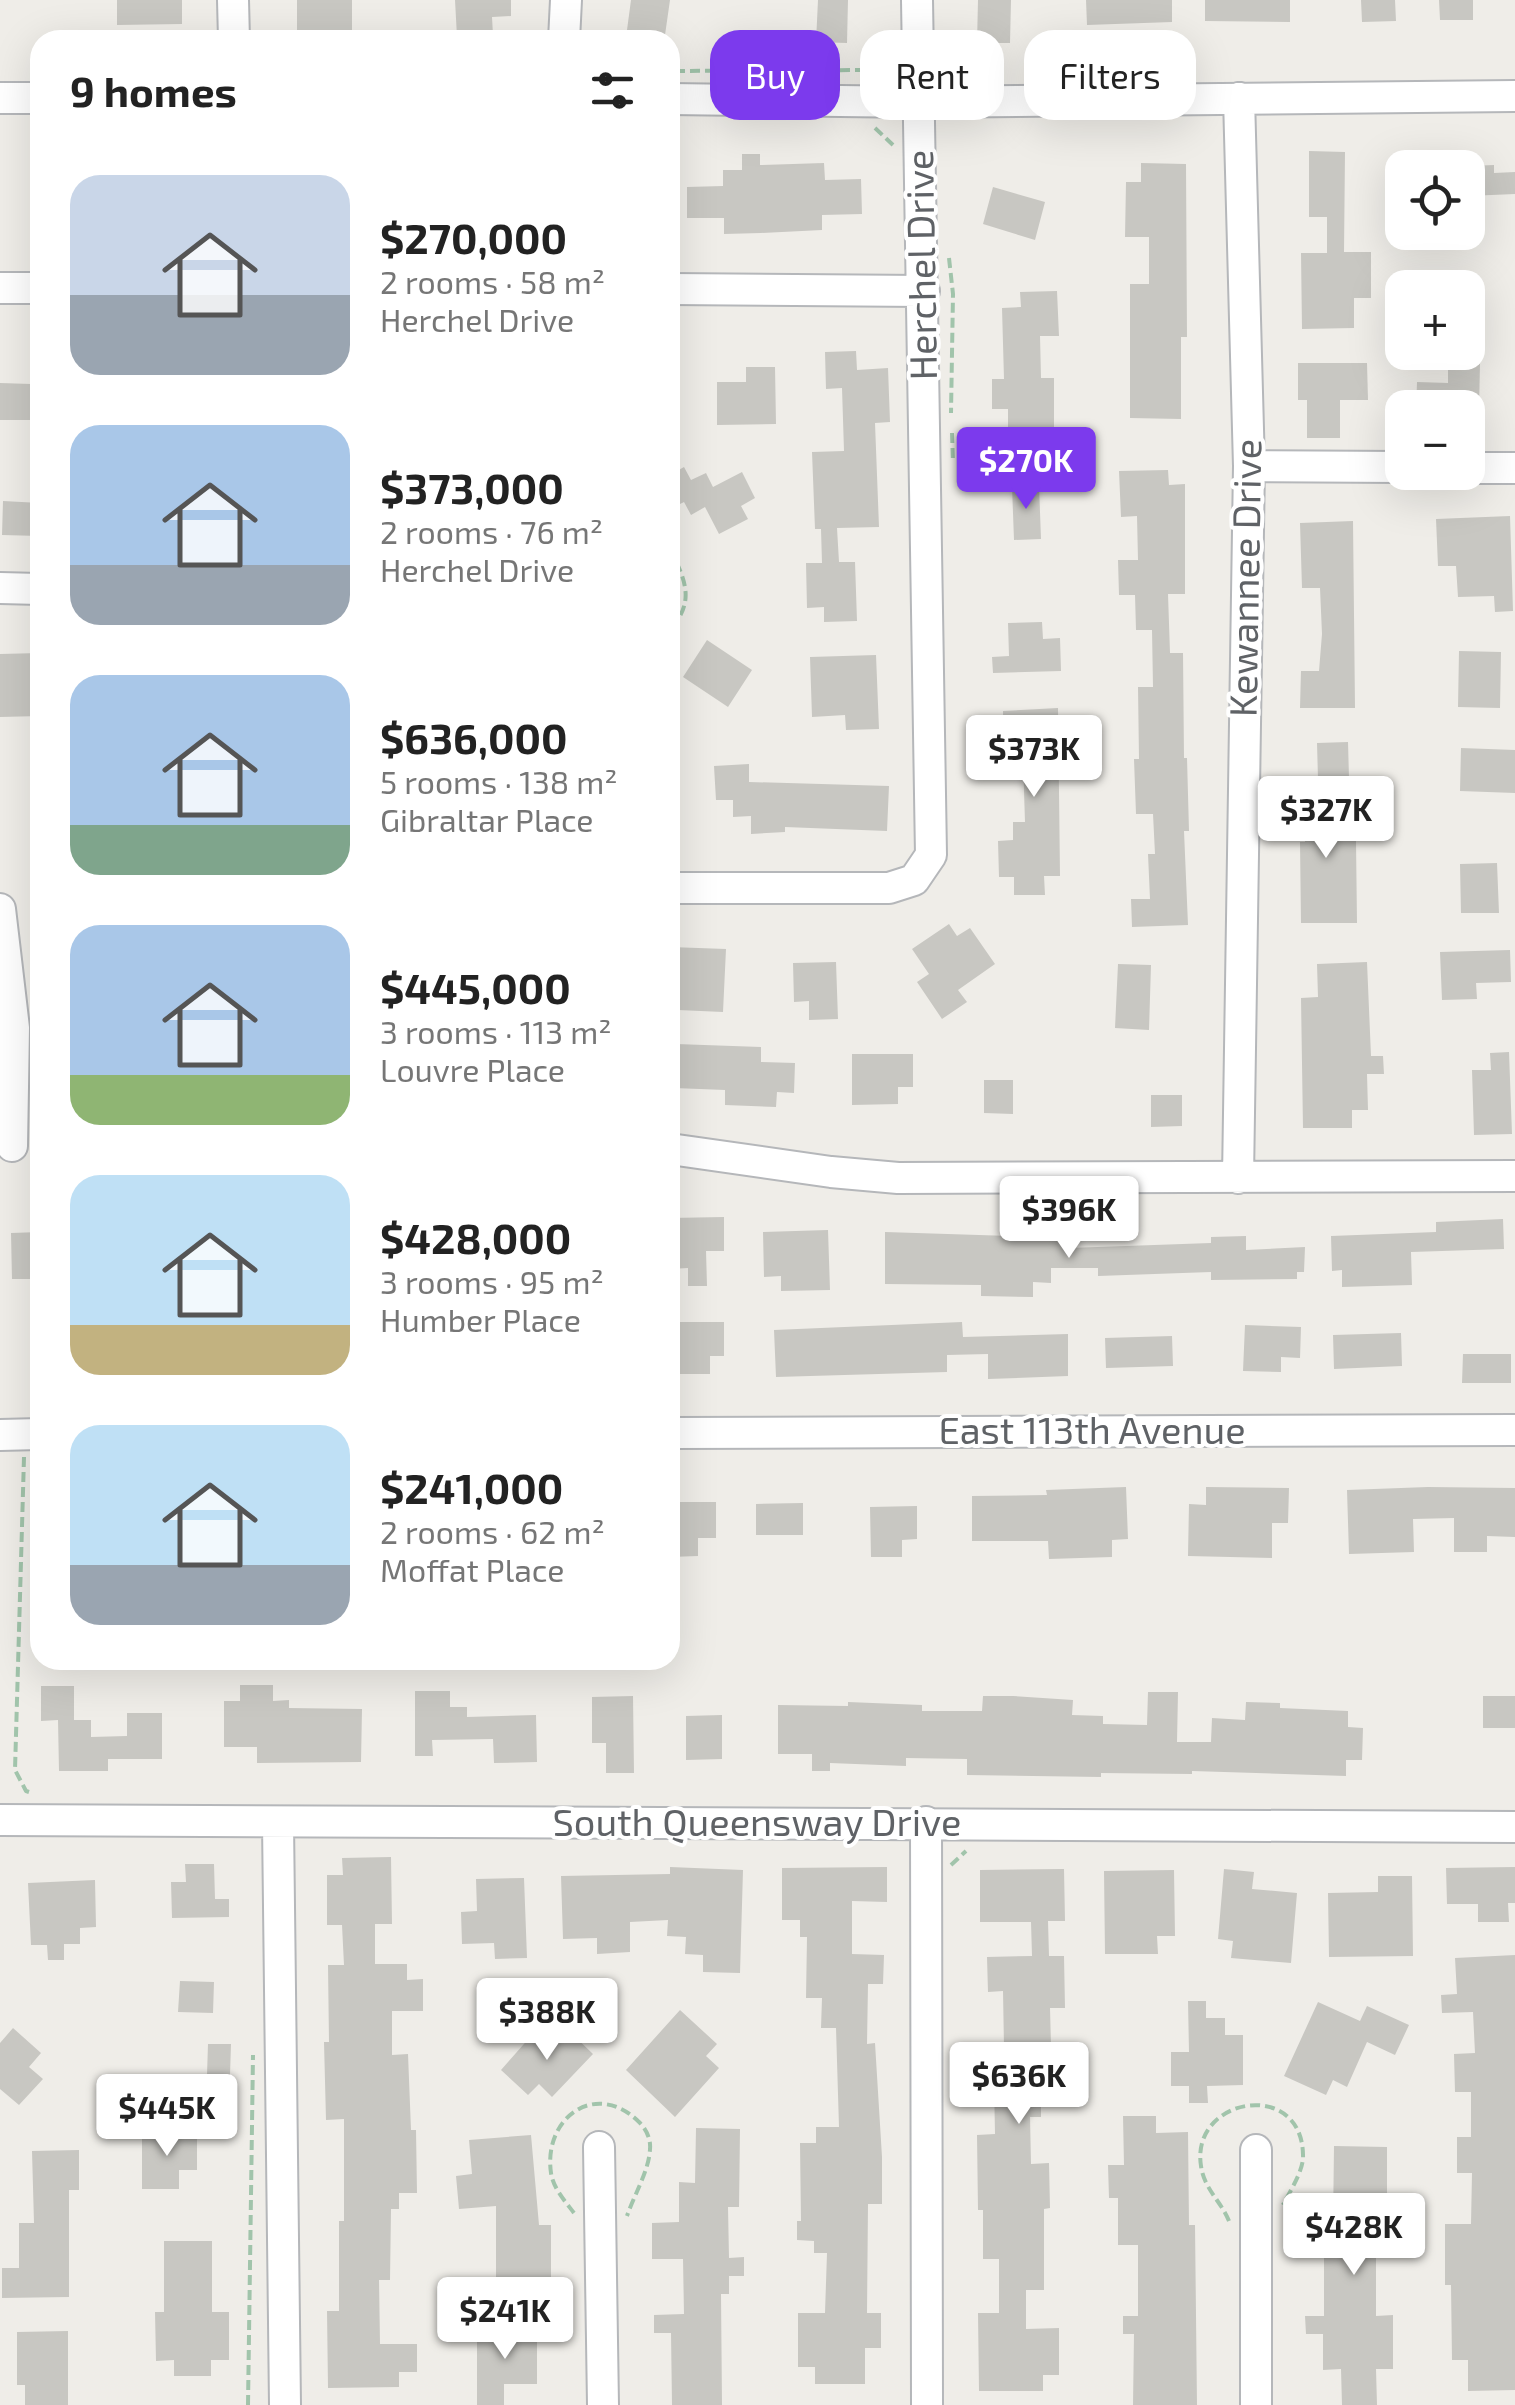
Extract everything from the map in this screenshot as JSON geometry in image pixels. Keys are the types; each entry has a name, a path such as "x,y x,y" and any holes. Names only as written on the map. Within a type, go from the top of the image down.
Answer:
{"street":[{"path":"233,0 234,30"},
{"path":"564,30 566,0"},
{"name":"Herchel Drive","path":"917,0 917,30"},
{"path":"1004,101 1515,96"},
{"path":"0,98 30,98"},
{"name":"Kewannee Drive","path":"1238,1178 1249,466 1239,98"},
{"path":"680,99 860,101"},
{"name":"Herchel Drive","path":"680,888 889,888 914,880 931,855 919,120"},
{"path":"0,288 30,288"},
{"path":"680,290 924,291"},
{"path":"1249,466 1385,468"},
{"path":"1485,468 1515,468"},
{"path":"0,588 30,589"},
{"path":"0,909 14,1028 17,1145"},
{"path":"680,1150 898,1178 1515,1176"},
{"name":"East 113th Avenue","path":"680,1432 1515,1430"},
{"name":"South Queensway Drive","path":"0,1820 1515,1827"},
{"path":"926,1822 928,2405"},
{"path":"278,1823 285,2405"},
{"path":"599,2147 604,2405"},
{"path":"1256,2150 1256,2405"}],"path":[{"path":"870,124 898,150"},
{"path":"680,571 687,586 687,605 680,615"},
{"path":"21,1441 15,1770 26,1791 38,1794"},
{"path":"248,2405 253,2038"}],"building":[{"path":"117,0 182,0 182,24 117,25"},
{"path":"297,0 352,0 352,30 297,30"},
{"path":"455,0 511,0 511,16 492,17 493,30 457,30"},
{"path":"631,0 670,0 666,30 627,30"},
{"path":"818,0 848,0 847,43 840,43 840,30 817,30"},
{"path":"978,0 1011,0 1010,43 1004,43 1004,30 977,30"},
{"path":"1086,0 1172,0 1172,22 1087,25"},
{"path":"1205,0 1290,0 1290,22 1205,21"},
{"path":"1361,0 1395,0 1396,21 1362,22"},
{"path":"1439,0 1473,0 1473,20 1440,20"},
{"path":"1309,151 1345,152 1344,252 1371,252 1371,298 1354,298 1354,328 1302,329 1301,253 1327,253 1327,217 1309,217"},
{"path":"742,154 760,154 760,165 824,163 825,180 861,179 862,214 822,215 822,230 724,234 724,218 687,218 687,187 723,186 723,170 742,170"},
{"path":"1141,163 1186,164 1187,337 1181,337 1181,419 1130,418 1130,284 1149,284 1149,237 1125,237 1126,182 1141,182"},
{"path":"1485,165 1494,165 1494,173 1515,172 1515,194 1485,195"},
{"path":"993,187 1045,202 1035,240 983,224"},
{"path":"1057,291 1059,336 1040,336 1041,378 1054,378 1054,454 1024,454 1024,439 1008,439 1008,409 992,409 992,379 1004,379 1002,308 1021,307 1020,292"},
{"path":"856,351 857,370 888,368 890,422 875,423 879,527 837,528 839,562 855,562 857,621 824,622 824,607 807,608 806,563 822,563 821,529 815,529 812,452 844,451 842,388 826,389 825,352"},
{"path":"1298,363 1367,363 1368,400 1340,400 1340,438 1307,438 1307,400 1298,400"},
{"path":"746,367 775,367 776,424 717,425 717,382 746,382"},
{"path":"1448,370 1480,370 1479,390 1417,390 1417,382 1448,383"},
{"path":"0,383 30,384 30,420 0,420"},
{"path":"684,467 691,480 706,473 713,487 742,472 755,498 741,506 748,519 719,534 705,507 691,515 684,502 680,504 680,469"},
{"path":"1168,470 1169,485 1185,484 1185,594 1168,594 1170,653 1183,653 1188,925 1132,927 1131,899 1150,899 1148,854 1155,854 1153,814 1136,814 1134,759 1139,759 1138,687 1153,687 1152,630 1136,630 1135,595 1119,595 1118,560 1138,560 1137,516 1121,517 1119,471"},
{"path":"1039,485 1041,539 1014,540 1012,486"},
{"path":"3,501 30,502 30,536 2,535"},
{"path":"1510,516 1513,611 1495,612 1494,596 1458,597 1456,566 1438,566 1436,519"},
{"path":"1353,521 1355,708 1300,708 1301,671 1319,671 1322,634 1320,588 1302,588 1300,523"},
{"path":"1042,622 1043,639 1060,638 1061,671 993,673 992,657 1009,656 1008,623"},
{"path":"707,640 752,670 728,707 683,677"},
{"path":"1459,651 1501,652 1500,708 1458,707"},
{"path":"30,653 30,716 0,717 0,654"},
{"path":"876,655 879,729 846,730 845,715 812,717 810,657"},
{"path":"1058,708 1060,876 1044,876 1045,895 1014,895 1014,877 999,877 998,841 1013,840 1013,822 1025,822 1023,760 1004,760 1003,711"},
{"path":"1348,742 1349,778 1318,779 1317,743"},
{"path":"1461,748 1515,750 1515,793 1460,791"},
{"path":"749,764 749,782 889,786 887,831 785,827 785,832 751,834 751,816 733,817 733,800 716,800 714,766"},
{"path":"1303,779 1334,779 1336,841 1356,841 1357,923 1301,923"},
{"path":"1497,863 1499,913 1461,913 1460,864"},
{"path":"949,924 957,936 970,928 995,964 958,990 967,1002 942,1019 917,982 929,974 912,949"},
{"path":"680,947 726,949 723,1012 680,1010"},
{"path":"1510,950 1511,982 1476,983 1477,999 1442,1000 1440,952"},
{"path":"836,962 838,1019 809,1020 809,1001 794,1002 793,963"},
{"path":"1367,962 1371,1056 1383,1056 1384,1074 1367,1074 1368,1110 1352,1110 1352,1128 1303,1128 1301,998 1318,997 1317,964"},
{"path":"1118,964 1151,965 1149,1030 1115,1028"},
{"path":"680,1044 761,1047 761,1062 795,1063 794,1093 777,1092 776,1107 725,1105 725,1090 680,1088"},
{"path":"1509,1052 1512,1134 1474,1135 1472,1070 1491,1070 1490,1053"},
{"path":"852,1054 913,1054 913,1087 898,1087 898,1104 852,1105"},
{"path":"984,1080 1013,1080 1013,1114 984,1113"},
{"path":"1151,1095 1182,1095 1182,1126 1151,1127"},
{"path":"724,1217 724,1251 706,1251 707,1286 688,1286 688,1268 680,1268 680,1218"},
{"path":"1503,1219 1504,1249 1411,1252 1412,1285 1342,1287 1342,1270 1332,1271 1331,1236 1436,1232 1436,1222"},
{"path":"828,1230 830,1290 781,1291 781,1276 764,1277 763,1232"},
{"path":"30,1232 30,1279 12,1279 11,1233"},
{"path":"885,1232 1069,1238 1069,1248 1211,1243 1211,1237 1246,1236 1246,1250 1305,1247 1304,1272 1297,1272 1297,1279 1211,1280 1211,1272 1098,1276 1098,1268 1051,1268 1051,1283 1033,1282 1033,1297 981,1296 981,1285 885,1284"},
{"path":"680,1322 724,1322 724,1356 710,1356 710,1374 680,1374"},
{"path":"962,1322 963,1337 1068,1334 1068,1376 988,1379 988,1354 947,1355 947,1372 776,1377 774,1330"},
{"path":"1245,1325 1301,1327 1300,1358 1281,1357 1281,1372 1243,1371"},
{"path":"1401,1333 1402,1366 1334,1369 1333,1335"},
{"path":"1172,1336 1173,1366 1106,1368 1105,1338"},
{"path":"1463,1354 1511,1354 1511,1383 1462,1383"},
{"path":"1126,1487 1128,1539 1112,1540 1112,1557 1049,1559 1048,1541 972,1541 972,1496 1047,1495 1046,1490"},
{"path":"1206,1487 1289,1488 1288,1523 1272,1523 1272,1558 1188,1556 1189,1504 1206,1505"},
{"path":"1515,1488 1515,1537 1487,1536 1487,1552 1454,1552 1454,1518 1413,1519 1414,1552 1349,1554 1347,1490"},
{"path":"680,1502 716,1502 716,1538 698,1538 698,1556 680,1557"},
{"path":"803,1503 803,1535 756,1535 756,1504"},
{"path":"917,1506 917,1539 902,1540 902,1557 871,1557 870,1507"},
{"path":"240,1685 273,1685 273,1701 289,1700 289,1708 362,1709 361,1762 257,1763 257,1747 224,1747 224,1701 240,1701"},
{"path":"41,1686 74,1686 74,1720 91,1720 91,1737 127,1736 127,1713 162,1713 162,1759 108,1759 108,1771 59,1771 58,1720 41,1721"},
{"path":"415,1691 450,1691 450,1707 467,1707 467,1717 536,1715 537,1762 494,1763 493,1739 432,1740 433,1756 415,1756"},
{"path":"1148,1692 1178,1692 1177,1742 1211,1742 1212,1718 1245,1720 1246,1702 1348,1711 1348,1727 1363,1728 1362,1760 1346,1760 1346,1776 1192,1771 1101,1773 1101,1777 967,1775 967,1759 906,1758 906,1766 830,1763 830,1771 812,1771 812,1754 778,1754 778,1705 848,1706 848,1702 922,1705 922,1711 982,1711 983,1696 1013,1696 1073,1700 1072,1715 1103,1716 1103,1724 1147,1725"},
{"path":"633,1696 634,1773 606,1773 606,1743 592,1743 592,1697"},
{"path":"1483,1696 1515,1696 1515,1728 1483,1728"},
{"path":"722,1715 722,1759 686,1760 686,1716"},
{"path":"391,1857 392,1924 375,1924 375,1964 407,1964 407,1980 423,1979 423,2011 392,2011 392,2055 408,2054 411,2130 416,2130 417,2193 399,2193 399,2209 391,2209 390,2280 379,2280 380,2344 417,2344 417,2372 399,2372 399,2387 328,2388 327,2311 339,2311 344,2119 326,2120 324,2042 329,2042 328,1965 344,1965 342,1925 327,1925 327,1875 343,1875 342,1858"},
{"path":"185,1864 214,1864 215,1899 229,1899 229,1917 172,1918 171,1882 186,1882"},
{"path":"670,1867 743,1870 740,1973 703,1972 703,1955 685,1954 686,1937 667,1936 668,1920 630,1922 630,1952 597,1954 597,1938 563,1939 561,1876 670,1874"},
{"path":"887,1867 887,1902 852,1901 852,1954 884,1955 883,1984 868,1984 867,2044 875,2043 882,2204 868,2204 867,2313 881,2313 881,2348 865,2348 865,2384 815,2384 815,2367 798,2367 798,2313 825,2313 827,2253 814,2253 814,2241 797,2240 797,2221 801,2221 800,2143 816,2143 816,2127 839,2127 836,2028 821,2028 822,1998 806,1998 807,1937 800,1937 800,1920 782,1920 782,1868"},
{"path":"1515,1867 1515,1903 1508,1903 1509,1922 1478,1922 1478,1904 1447,1904 1446,1868"},
{"path":"1064,1869 1065,1921 1048,1921 1049,1956 1064,1956 1065,2008 1050,2008 1051,2046 1070,2046 1071,2081 1055,2081 1056,2099 1041,2099 1041,2117 1030,2117 1031,2164 1049,2163 1050,2208 1044,2209 1044,2290 1026,2290 1026,2329 1059,2328 1059,2375 1043,2375 1043,2391 979,2391 978,2313 999,2313 999,2259 983,2259 983,2210 978,2210 977,2135 995,2134 994,2082 979,2083 978,2047 1004,2047 1003,1991 988,1992 987,1957 1032,1956 1031,1922 980,1922 980,1870"},
{"path":"1224,1869 1254,1872 1252,1889 1297,1893 1291,1963 1231,1958 1233,1941 1218,1939"},
{"path":"1174,1870 1175,1936 1157,1936 1158,1954 1105,1954 1104,1871"},
{"path":"1378,1876 1412,1876 1413,1956 1329,1957 1328,1893 1378,1892"},
{"path":"524,1878 527,1958 495,1959 494,1943 462,1944 461,1912 477,1911 476,1879"},
{"path":"95,1880 96,1927 80,1928 80,1944 64,1944 64,1960 48,1960 47,1945 31,1945 28,1883"},
{"path":"1515,1955 1515,2390 1468,2391 1468,2360 1452,2360 1451,2285 1445,2285 1445,2224 1471,2224 1472,2173 1457,2173 1457,2137 1471,2137 1471,2092 1455,2092 1454,2054 1475,2053 1473,2012 1442,2013 1441,1995 1457,1994 1455,1958"},
{"path":"180,1981 214,1982 213,2013 178,2012"},
{"path":"1188,2001 1206,2001 1206,2018 1225,2018 1225,2035 1243,2035 1243,2085 1207,2086 1208,2103 1189,2103 1189,2086 1171,2086 1171,2052 1189,2052"},
{"path":"1318,2002 1360,2021 1367,2006 1409,2025 1395,2055 1367,2042 1347,2087 1333,2080 1326,2095 1284,2076"},
{"path":"680,2010 717,2044 706,2056 719,2068 675,2117 626,2070"},
{"path":"565,2027 593,2054 552,2097 539,2084 528,2095 501,2070 531,2036 545,2050"},
{"path":"13,2028 41,2053 29,2067 43,2079 19,2105 0,2089 0,2043"},
{"path":"208,2044 231,2044 230,2075 207,2075"},
{"path":"1123,2116 1156,2116 1156,2133 1188,2132 1189,2225 1195,2225 1197,2405 1133,2405 1134,2334 1123,2334 1123,2316 1138,2316 1138,2245 1118,2245 1118,2198 1109,2198 1108,2165 1124,2165"},
{"path":"696,2128 740,2129 739,2207 728,2207 729,2258 744,2257 744,2276 729,2276 729,2294 721,2294 722,2405 672,2405 671,2333 654,2333 654,2315 684,2314 683,2259 652,2259 652,2223 679,2222 679,2182 695,2183"},
{"path":"142,2133 197,2133 197,2170 179,2170 179,2189 142,2189"},
{"path":"531,2135 539,2225 551,2225 551,2288 496,2288 496,2206 459,2209 456,2176 472,2174 469,2140"},
{"path":"1334,2146 1387,2147 1387,2195 1373,2194 1373,2255 1376,2316 1393,2315 1393,2369 1376,2369 1377,2405 1342,2405 1341,2369 1323,2370 1323,2334 1306,2334 1305,2316 1324,2316 1324,2225 1333,2225"},
{"path":"79,2150 79,2190 69,2190 69,2297 2,2298 2,2268 19,2268 19,2223 34,2223 32,2151"},
{"path":"164,2241 212,2241 212,2312 229,2312 229,2360 211,2360 211,2376 174,2376 174,2360 156,2361 155,2312 164,2312"},
{"path":"477,2328 537,2328 537,2384 504,2384 504,2405 477,2405"},
{"path":"68,2331 68,2405 25,2405 25,2385 17,2385 17,2332"}]}
